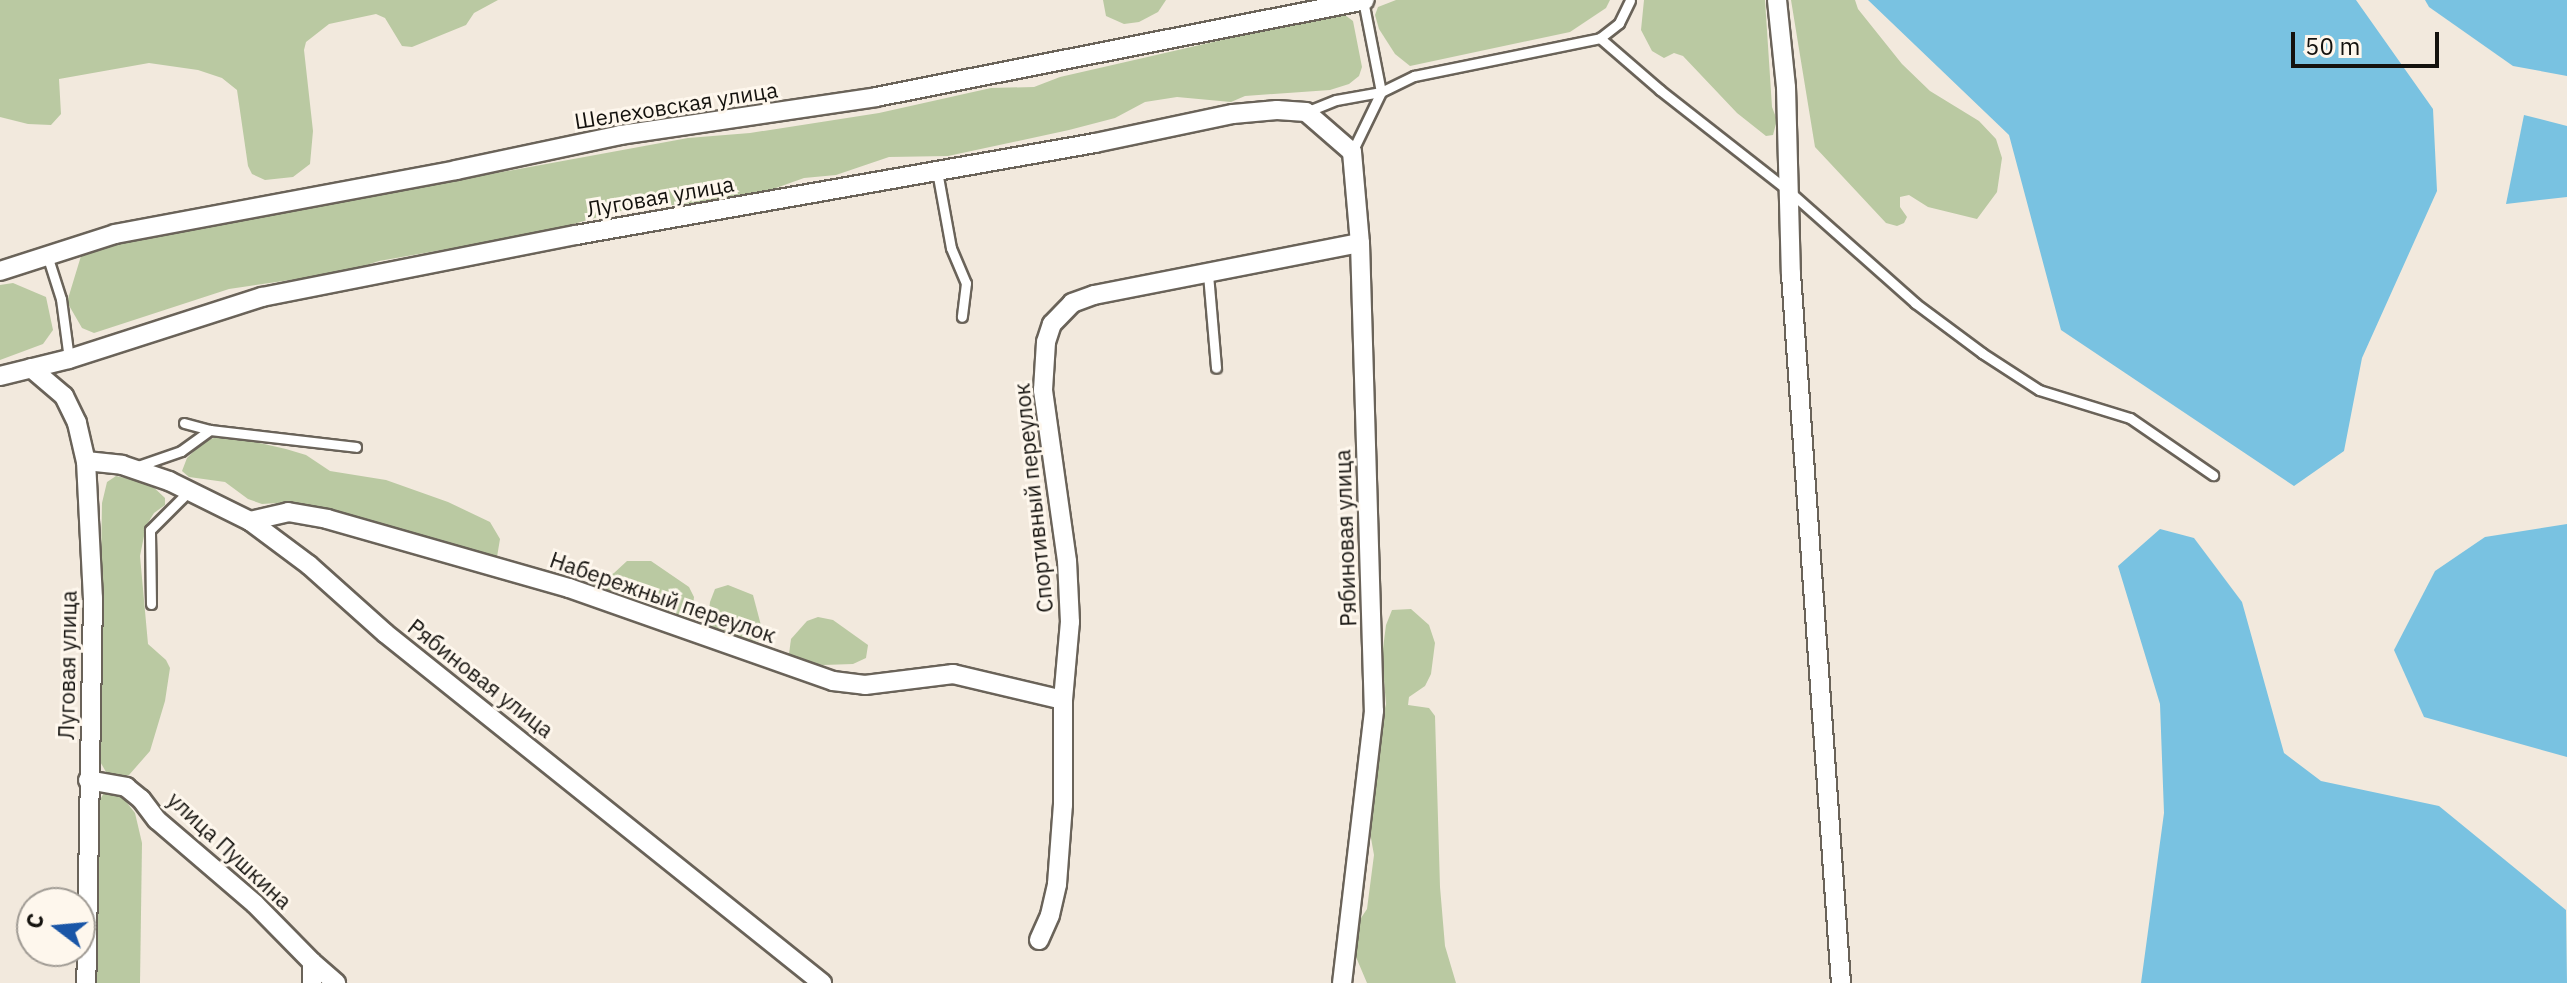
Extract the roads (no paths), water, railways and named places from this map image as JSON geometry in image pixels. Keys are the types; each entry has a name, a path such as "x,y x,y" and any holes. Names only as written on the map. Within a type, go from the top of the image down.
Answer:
{"street":[{"name":"Шелеховская улица","path":"0,271 115,234 456,170 620,135 876,97 1363,0"},
{"path":"1777,0 1786,87 1792,290 1841,983"},
{"name":"Луговая улица","path":"0,376 69,359 262,297 576,235 937,171 1233,114 1277,110 1306,112"},
{"path":"1306,112 1352,152"},
{"name":"Рябиновая улица","path":"1342,983 1374,711 1360,243 1352,152"},
{"name":"Спортивный переулок","path":"1039,940 1050,915 1057,884 1063,805 1063,700 1070,605 1064,533 1043,390 1048,333 1063,310 1082,299 1360,243"},
{"name":"Луговая улица","path":"31,368 64,396 77,423 86,461 93,598 86,983"},
{"name":"Рябиновая улица","path":"86,461 110,462 131,468 190,490 250,521 309,565 385,633 822,983"},
{"name":"Набережный переулок","path":"250,521 288,512 327,519 569,588 833,681 865,685 953,674 1063,700"},
{"name":"улица Пушкина","path":"88,780 126,787 134,793 157,820 255,904 336,983"},
{"path":"312,962 312,983"}],"lane":[{"path":"1352,152 1381,92 1363,0"},
{"path":"1306,112 1336,100 1381,92 1414,76 1600,38 1619,23 1630,0"},
{"path":"1600,38 1660,90 1789,191 1915,303 2031,386 2066,401 2130,418 2213,475"},
{"path":"937,171 951,248 966,283 962,317"},
{"path":"47,255 61,299 69,359"},
{"path":"1208,274 1216,368"},
{"path":"184,423 210,430 356,447"},
{"path":"131,468 181,451 210,430"},
{"path":"151,604 150,530 190,490"}],"water":[{"path":"1868,0 2356,0 2433,109 2437,191 2362,358 2344,451 2294,486 2061,330 2009,135"},
{"path":"2425,0 2567,0 2567,76 2513,66 2429,7"},
{"path":"2524,115 2567,126 2567,197 2506,204"},
{"path":"2567,524 2567,757 2424,717 2394,650 2435,571 2485,537"},
{"path":"2160,529 2194,538 2242,602 2284,753 2321,781 2439,806 2566,910 2567,983 2141,983 2164,813 2160,704 2118,566"}]}
